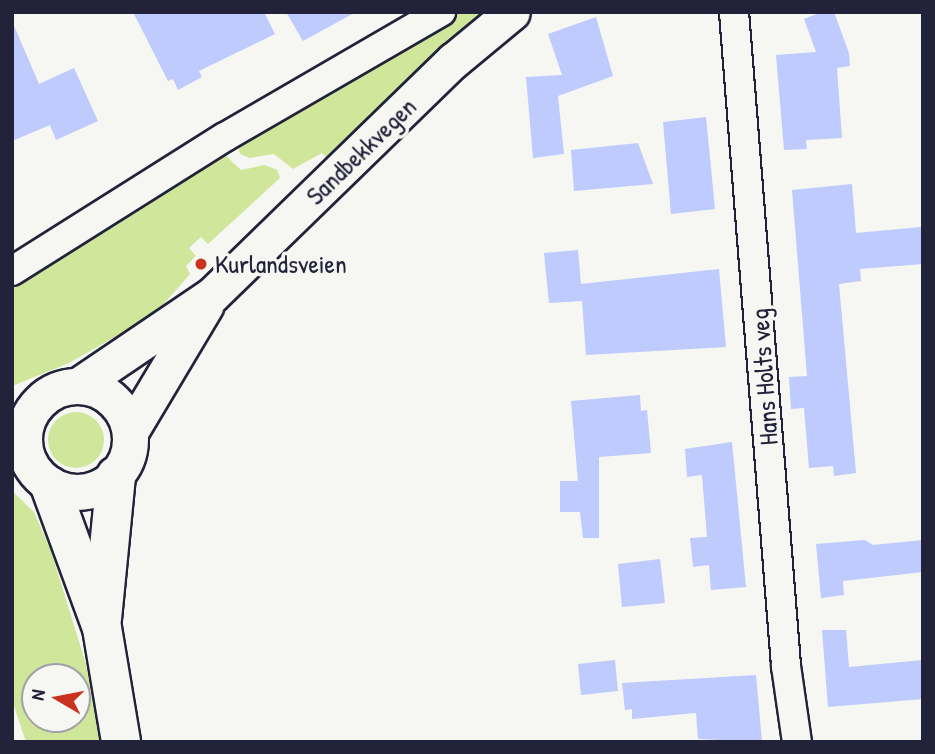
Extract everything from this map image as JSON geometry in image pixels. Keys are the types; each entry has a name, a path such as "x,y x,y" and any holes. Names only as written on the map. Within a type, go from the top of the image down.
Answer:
{"highway":[{"path":"31,474 102,628"},
{"path":"116,476 102,628 121,742"}],"main road":[{"name":"Sandbekkvegen","path":"79,385 212,295 454,60 512,12"},
{"name":"Sandbekkvegen","path":"130,432 212,295"},
{"path":"79,385 112,400 130,432 130,448 116,476 85,493 31,474 23,438 23,410 54,391 79,385"}],"street":[{"path":"12,271 225,136 441,12"},
{"name":"Hans Holts veg","path":"734,12 786,666 797,742"}],"green space":[{"path":"456,12 486,12 329,160 322,153 293,169 274,154 250,158 240,154 237,143"},
{"path":"223,153 241,170 265,165 277,170 280,178 208,244 201,237 189,248 196,256 186,266 190,274 155,314 69,363 12,386 12,287"},
{"path":"76,412 87,414 96,420 102,429 102,451 96,460 87,466 76,468 65,466 56,460 50,451 48,440 50,429 56,420 65,414"},
{"path":"12,491 34,512 51,551 85,663 21,663 21,727 12,700"},
{"path":"91,690 102,742 26,742 23,733 91,733"}],"building":[{"path":"133,12 264,12 275,34 199,71 202,77 178,90 173,79 168,81"},
{"path":"286,12 356,12 303,41"},
{"path":"822,12 834,12 849,53 850,66 837,68 842,138 806,140 807,149 784,150 776,55 816,52 804,19"},
{"path":"596,17 613,76 558,96 564,154 533,158 526,77 562,75 548,34"},
{"path":"12,21 39,84 74,68 98,121 56,140 50,125 12,141"},
{"path":"706,117 715,209 671,214 663,122"},
{"path":"638,143 653,184 574,191 571,150"},
{"path":"852,184 856,233 921,227 923,264 860,269 861,281 839,284 856,473 834,476 833,466 809,468 804,408 791,409 789,377 807,376 792,190"},
{"path":"578,250 581,284 719,269 726,347 586,355 582,301 549,303 544,253"},
{"path":"640,395 641,411 647,410 651,453 599,457 599,538 583,538 580,512 560,512 560,481 578,481 571,401"},
{"path":"732,442 746,587 711,590 709,565 693,567 690,538 707,537 702,475 687,477 685,449"},
{"path":"865,540 873,545 923,540 923,572 843,581 844,595 821,598 816,544"},
{"path":"660,559 665,603 622,607 618,564"},
{"path":"822,630 846,630 849,667 923,660 923,699 828,707"},
{"path":"615,660 618,691 581,695 578,664"},
{"path":"756,675 762,742 698,739 696,713 632,719 632,709 625,710 622,683"}],"place":[{"name":"Kurlandsveien","path":"201,264"}]}
